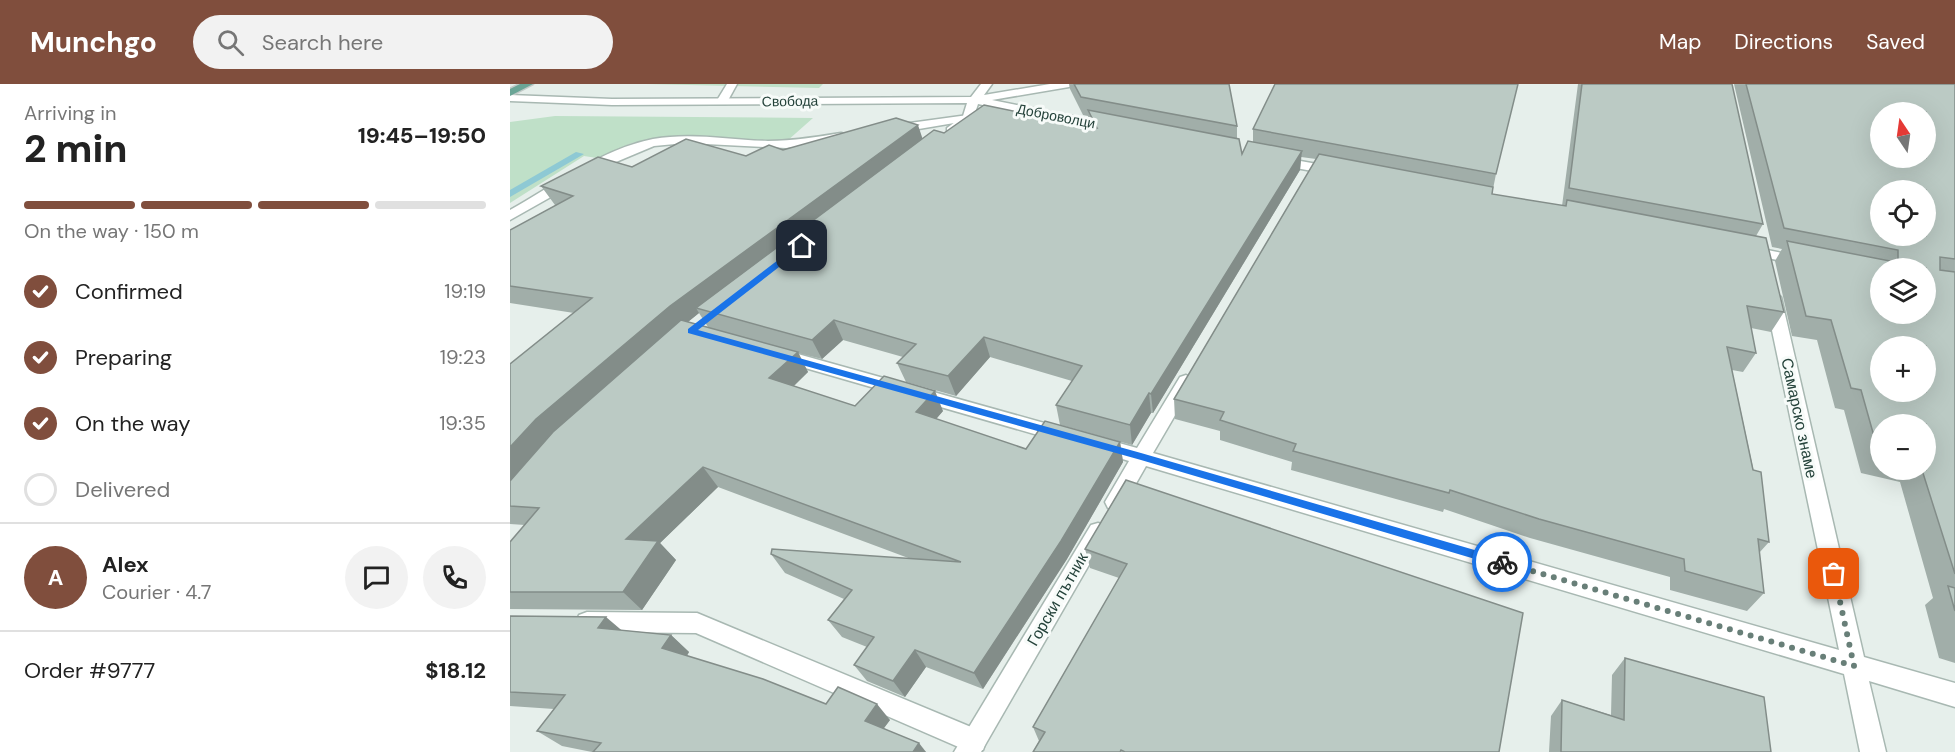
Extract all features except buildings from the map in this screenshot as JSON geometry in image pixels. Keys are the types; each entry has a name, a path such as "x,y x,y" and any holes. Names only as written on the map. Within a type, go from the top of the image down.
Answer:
{"main road":[{"path":"510,93 528,84"}],"street":[{"path":"722,102 732,84"},
{"path":"940,139 968,118 974,100 987,84"},
{"name":"Свобода","path":"510,98 612,102 974,100 1069,84"},
{"name":"Доброволци","path":"974,100 1125,130"},
{"path":"882,131 968,118"},
{"path":"510,216 617,157 654,143 678,140 785,144 853,136"},
{"path":"1265,158 1346,174"},
{"path":"1299,188 1311,167"},
{"name":"Самарско знаме","path":"1759,231 1873,752"},
{"path":"1729,247 1811,262"},
{"path":"760,350 1141,457 1955,695"},
{"name":"Горски пътник","path":"971,746 1196,364"},
{"path":"568,621 697,623 971,746"}],"green space":[{"path":"646,84 823,84 819,88"},
{"path":"555,116 813,118 787,141 660,138 632,143 597,158 584,156 510,203 510,122"}],"waterway":[{"path":"510,194 579,154"}],"way so far":[{"path":"1502,562 1854,666 1834,574"}],"route":[{"path":"802,246 691,331 1141,457 1502,562"}]}
